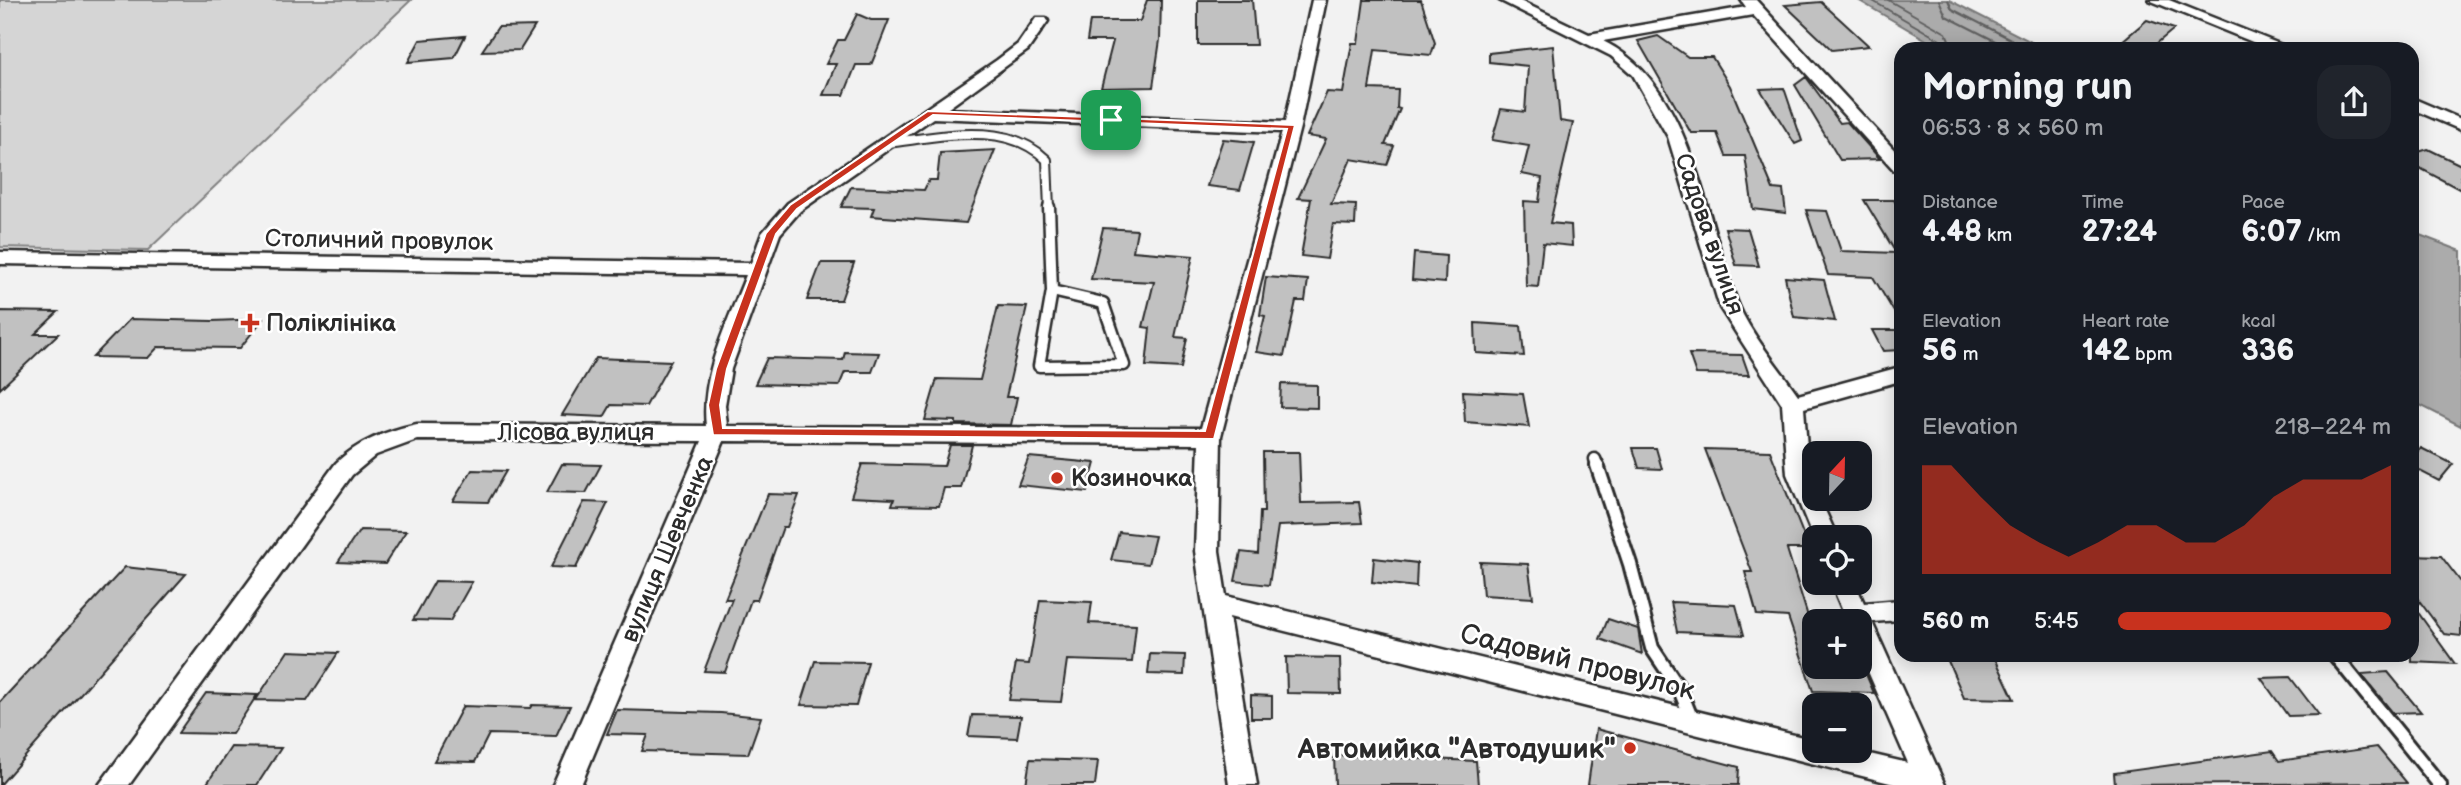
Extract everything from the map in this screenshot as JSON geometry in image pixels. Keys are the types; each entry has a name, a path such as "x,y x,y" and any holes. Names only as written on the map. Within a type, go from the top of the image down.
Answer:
{"street":[{"path":"1243,785 1207,551 1210,436 1292,127 1319,0"},
{"name":"Садова вулиця","path":"1506,0 1616,52 1639,72 1676,137 1730,308 1793,404 1798,474 1820,525"},
{"path":"2156,0 2266,42"},
{"path":"1588,39 1752,5 1894,159"},
{"name":"вулиця Шевченка","path":"567,785 717,432 714,405 721,369 771,233 781,219 1023,47 1041,21"},
{"path":"2419,106 2461,125"},
{"path":"931,113 1292,127"},
{"name":"Столичний провулок","path":"0,258 758,269"},
{"path":"1793,404 1894,376"},
{"name":"Лісова вулиця","path":"113,785 357,455 387,438 417,432 1210,436"},
{"name":"Садовий провулок","path":"1214,603 1929,782"},
{"path":"1872,617 1894,611"},
{"path":"1872,652 1929,782"}],"lane":[{"path":"887,143 999,135 1020,138 1040,149 1047,160 1052,291 1039,366 1124,365 1103,303 1052,291"},
{"path":"1595,459 1630,564 1652,648 1680,690 1693,722"},
{"path":"2340,662 2440,785"}],"shaded area":[{"path":"0,0 411,0 148,250 0,247"}],"water":[{"path":"1858,0 1949,0 2031,42 1930,42"},
{"path":"2419,235 2461,251 2461,426 2419,405"}],"building":[{"path":"1147,0 1161,0 1160,40 1153,87 1101,88 1113,41 1087,41 1090,21 1140,21"},
{"path":"1198,0 1252,0 1256,45 1198,45"},
{"path":"1364,0 1421,0 1435,43 1431,55 1375,50 1369,89 1398,90 1397,108 1400,109 1385,145 1394,146 1387,165 1351,159 1331,204 1356,205 1355,225 1333,224 1327,259 1301,256 1311,199 1298,198 1326,139 1307,136 1327,92 1343,93 1352,43 1358,43"},
{"path":"1821,2 1869,46 1832,50 1785,5"},
{"path":"857,14 871,20 889,20 871,65 856,65 844,95 823,95 836,64 826,64 838,40 844,40"},
{"path":"2147,20 2174,29 2158,42 2121,42"},
{"path":"535,26 520,50 482,51 498,27"},
{"path":"465,36 454,58 408,62 420,40"},
{"path":"1658,36 1688,57 1712,57 1730,86 1773,189 1783,190 1786,213 1753,209 1745,156 1726,156 1717,133 1691,133 1638,41"},
{"path":"1553,46 1560,121 1573,123 1550,223 1571,225 1572,246 1543,243 1538,287 1526,286 1524,201 1539,202 1542,178 1522,174 1529,146 1492,140 1501,109 1525,112 1528,66 1489,62 1489,53"},
{"path":"1806,77 1840,123 1847,122 1880,159 1840,160 1795,85"},
{"path":"1784,88 1802,141 1795,144 1760,89"},
{"path":"1223,139 1254,142 1240,190 1207,186"},
{"path":"2428,149 2461,165 2461,190 2419,168 2419,152"},
{"path":"995,150 966,223 871,216 874,208 841,207 851,187 924,190 929,180 937,180 940,153"},
{"path":"1864,200 1894,200 1894,250"},
{"path":"1806,210 1827,211 1841,251 1894,253 1894,312 1873,277 1828,275"},
{"path":"1103,228 1137,230 1133,251 1193,256 1175,337 1187,338 1181,368 1146,366 1150,328 1143,327 1154,282 1091,279"},
{"path":"1725,228 1748,229 1759,266 1736,265"},
{"path":"1414,253 1446,256 1445,283 1412,280"},
{"path":"821,263 854,263 841,300 807,300"},
{"path":"1266,277 1308,280 1305,301 1296,301 1284,356 1256,352 1265,316 1260,315"},
{"path":"1785,277 1824,280 1835,321 1794,317"},
{"path":"998,306 1027,307 1006,397 1017,397 1011,425 956,424 956,421 925,420 937,379 980,380"},
{"path":"0,311 58,312 35,334 58,334 0,389"},
{"path":"130,319 263,319 240,348 158,347 148,358 93,357"},
{"path":"1475,323 1521,326 1524,356 1476,353"},
{"path":"1872,330 1894,330 1894,350 1883,351"},
{"path":"845,352 879,353 872,372 845,372 839,386 755,384 767,358 843,360"},
{"path":"1689,354 1742,355 1749,375 1696,374"},
{"path":"596,358 671,361 646,406 611,405 604,417 562,415"},
{"path":"1281,384 1317,385 1317,408 1280,407"},
{"path":"1463,391 1523,394 1529,427 1465,422"},
{"path":"950,445 972,445 961,488 944,488 939,506 892,505 894,499 851,497 862,464 944,466"},
{"path":"1633,448 1656,448 1662,469 1639,468"},
{"path":"2421,448 2453,464 2439,481 2419,471"},
{"path":"1705,449 1770,451 1802,531 1802,549 1787,549 1806,609 1802,609 1802,658 1788,617 1757,615 1745,572 1752,572"},
{"path":"1263,452 1299,452 1301,503 1359,502 1362,523 1278,526 1269,585 1235,581 1241,552 1258,554 1260,512 1264,512"},
{"path":"1029,457 1095,463 1087,492 1018,485"},
{"path":"562,464 601,465 586,493 547,492"},
{"path":"472,470 506,471 488,502 453,501"},
{"path":"768,494 799,495 787,527 783,527 757,600 751,600 725,672 704,671 732,599 725,599"},
{"path":"584,502 608,503 576,568 551,567"},
{"path":"360,530 406,531 385,564 338,562"},
{"path":"1119,532 1155,536 1148,564 1111,560"},
{"path":"2419,555 2441,556 2461,582 2461,636 2444,634 2419,600"},
{"path":"1374,558 1417,563 1416,587 1372,582"},
{"path":"1480,562 1528,564 1533,598 1483,595"},
{"path":"125,567 186,574 0,785 0,702"},
{"path":"435,581 472,582 450,621 413,620"},
{"path":"1040,600 1092,602 1089,623 1136,625 1132,662 1067,660 1061,702 1009,700 1016,663 1029,664"},
{"path":"1671,602 1736,605 1744,635 1677,632"},
{"path":"2419,614 2455,664 2412,662 2419,662"},
{"path":"1608,619 1638,629 1642,654 1600,639"},
{"path":"288,651 338,653 307,701 256,700"},
{"path":"1150,654 1185,655 1184,675 1148,674"},
{"path":"1286,657 1340,658 1341,694 1287,693"},
{"path":"815,661 868,662 856,706 801,705"},
{"path":"1948,662 1997,662 2014,699 1964,698"},
{"path":"2388,672 2421,712 2393,713 2361,674"},
{"path":"2290,677 2319,715 2288,716 2261,678"},
{"path":"1809,679 1868,679 1874,693 1813,691"},
{"path":"206,693 257,695 232,734 178,733"},
{"path":"1251,695 1272,696 1272,718 1251,718"},
{"path":"532,705 570,706 556,736 489,734 475,762 434,761 463,706 530,708"},
{"path":"617,710 761,717 748,754 642,751 648,735 607,734"},
{"path":"972,715 1021,716 1017,738 968,736"},
{"name":"Автомийка \"Автодушик\"","path":"1596,729 1739,767 1738,785 1588,785"},
{"path":"231,747 281,748 257,785 206,785"},
{"path":"2377,747 2407,783 2115,785 2114,773 2272,751 2279,761"},
{"path":"1334,755 1476,761 1478,785 1335,785"},
{"path":"1030,759 1098,761 1095,785 1026,785"}],"place":[{"name":"Поліклініка","path":"250,323"},
{"name":"Козиночка","path":"1057,478"},
{"name":"Автомийка \"Автодушик\"","path":"1630,748"}],"route":[{"path":"931,113 1111,120 1292,127 1210,436 717,432 714,405 721,369 771,233 794,207 931,113"}]}
